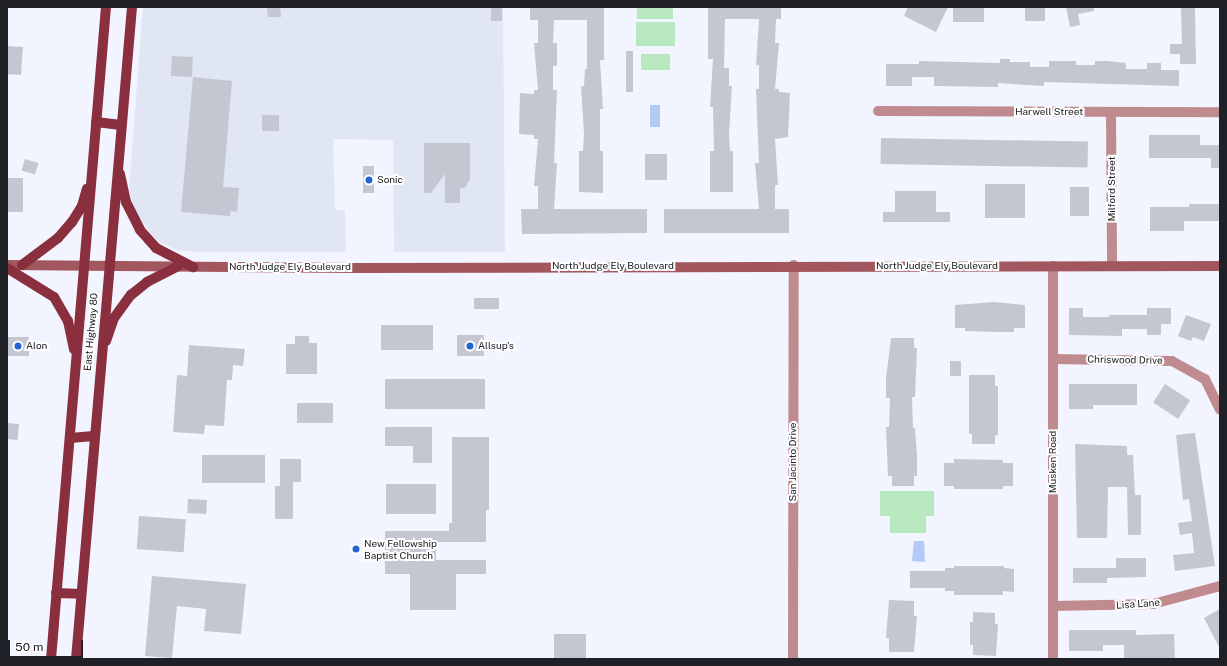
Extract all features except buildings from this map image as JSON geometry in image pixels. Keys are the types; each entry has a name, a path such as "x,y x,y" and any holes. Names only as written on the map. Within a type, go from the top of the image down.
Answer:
{"main road":[{"name":"East Highway 80","path":"51,659 76,364 86,266 92,170 106,7"},
{"name":"East Highway 80","path":"76,659 132,7"},
{"path":"96,122 121,125"},
{"path":"118,161 126,202 140,230 156,248 193,266"},
{"path":"22,265 58,238 72,222 82,206 92,170"},
{"name":"North Judge Ely Boulevard","path":"7,265 1220,266"},
{"path":"101,354 114,318 130,295 147,282 178,266"},
{"path":"7,268 54,297 68,321 76,364"},
{"path":"70,438 94,436"},
{"path":"56,593 81,594"}],"street":[{"name":"Harwell Street","path":"878,111 1220,112"},
{"name":"Milford Street","path":"1111,112 1112,266"},
{"name":"San Jacinto Drive","path":"793,659 794,265"},
{"name":"Musken Road","path":"1052,659 1054,359 1053,266"},
{"name":"Chriswood Drive","path":"1054,359 1172,361 1205,379 1220,410"},
{"name":"Lisa Lane","path":"1053,606 1153,604 1220,586"}],"shaded area":[{"path":"143,7 503,7 505,252 394,252 393,140 333,139 335,210 345,210 346,252 200,252 177,250 157,241 134,211 129,191"}],"green space":[{"path":"637,7 673,7 673,19 637,19"},
{"path":"636,22 675,22 675,46 636,46"},
{"path":"641,54 670,54 670,70 641,70"},
{"path":"880,491 934,491 934,516 880,516"},
{"path":"890,516 926,516 926,533 890,533"}],"water":[{"path":"650,105 660,105 660,127 650,127"},
{"path":"914,541 924,541 925,562 912,561"}],"place":[{"name":"Sonic","path":"369,180"},
{"name":"Alon","path":"18,346"},
{"name":"Allsup's","path":"470,346"},
{"name":"New Fellowship Baptist Church","path":"356,549"}]}
